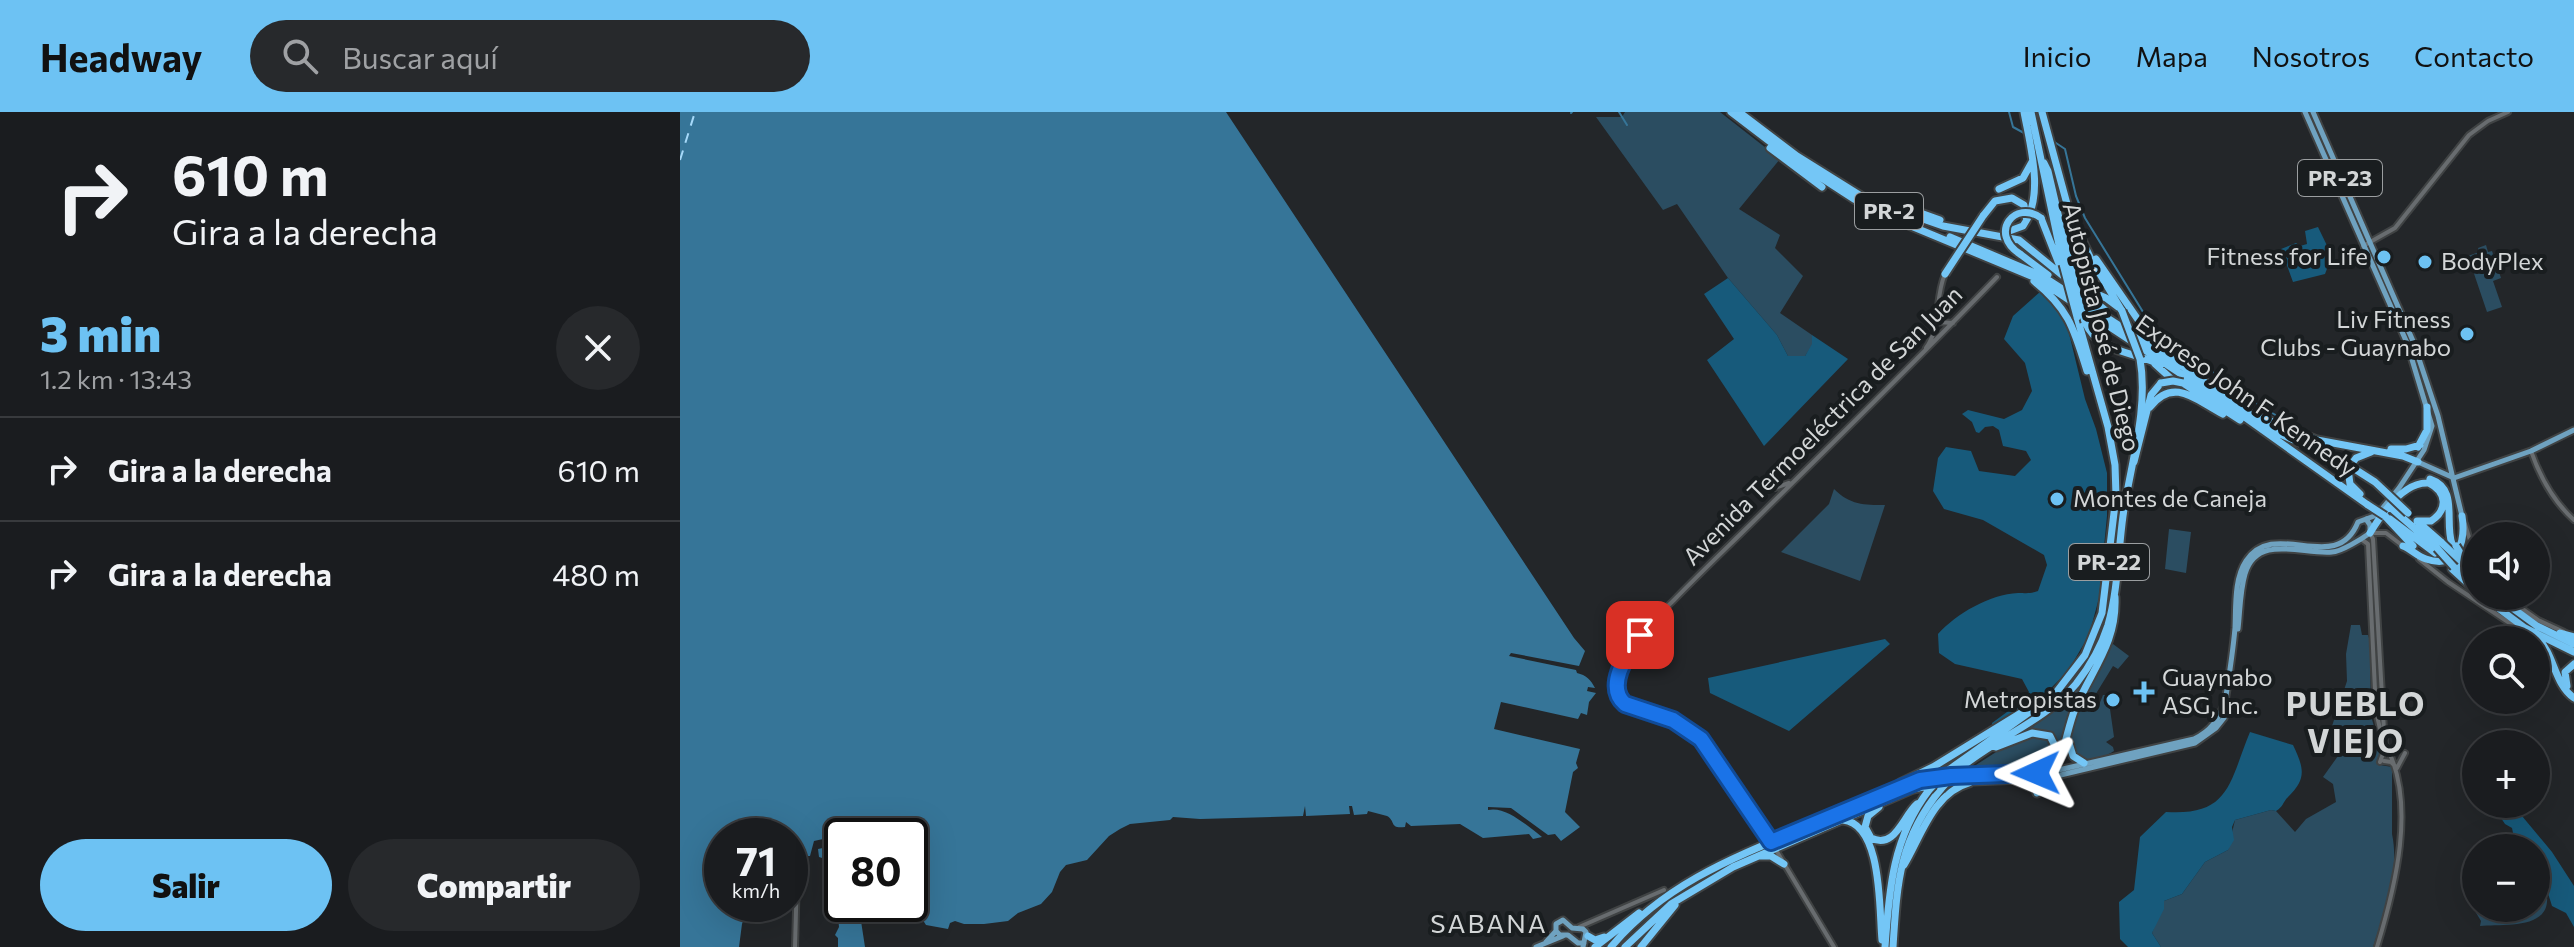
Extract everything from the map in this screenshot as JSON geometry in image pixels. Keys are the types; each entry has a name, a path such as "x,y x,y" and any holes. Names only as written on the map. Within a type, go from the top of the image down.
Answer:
{"highway":[{"name":"Expreso John F. Kennedy","path":"1731,112 1825,182 1862,203 2019,270 2175,369 2354,492 2436,553"},
{"name":"Expreso John F. Kennedy","path":"1739,112 1797,156 1877,206 2025,267 2118,324 2286,438 2339,459 2375,482 2417,521 2436,553"},
{"path":"1994,234 2019,229 2027,220 2033,195 2035,148 2024,112"},
{"path":"2030,126 2031,112"},
{"name":"Autopista José de Diego","path":"1893,947 1899,874 1914,827 1958,770 2054,706 2075,685 2102,642 2115,597 2141,397 2140,359 2122,311 2085,248 2066,206 2042,112"},
{"path":"1755,131 1764,143 1822,187"},
{"path":"2033,195 2025,184 2008,190 1999,189 2012,186 2027,175 2035,148"},
{"name":"Autopista José de Diego","path":"1884,947 1896,853 1922,800 1963,757 2043,705 2062,685 2085,655 2105,600 2116,496 2115,465 2081,320 2071,297 2035,148"},
{"path":"1945,274 1983,216 1998,199 2017,199 2026,210 2026,219 2019,229"},
{"path":"1877,206 1883,205 1943,226 2023,242 2118,324"},
{"path":"1915,211 1964,230"},
{"path":"2054,283 2006,240 2005,230 2017,214 2028,212 2041,218 2063,263 2081,320 2092,336 2103,344 2151,360 2263,432"},
{"path":"2085,248 2141,324 2182,366"},
{"path":"2019,270 2054,298 2066,313 2097,405 2108,427"},
{"path":"2066,280 2106,298 2122,311"},
{"path":"2147,412 2159,397 2174,392 2192,396 2224,415 2173,382 2151,360"},
{"path":"2130,471 2137,455 2151,395 2161,383 2183,383 2263,432"},
{"path":"2234,403 2288,431 2418,462"},
{"path":"2403,456 2420,445 2427,430 2427,407"},
{"path":"2331,443 2398,450 2420,445"},
{"path":"2354,492 2348,476 2353,460 2370,452 2390,453"},
{"path":"2394,495 2417,479 2435,480 2443,486 2448,495 2448,517 2456,560 2462,569"},
{"path":"2370,533 2390,507 2414,485 2424,482 2434,485 2443,496 2442,511 2431,521 2417,521"},
{"path":"2390,507 2436,553 2462,563"},
{"path":"2403,546 2424,558 2436,553 2453,556 2461,547 2464,533 2462,516"},
{"path":"2456,560 2462,566"},
{"path":"1595,947 1665,894 1726,861 1841,820 1889,799 1935,783 2047,778 2062,757 2076,708 2099,665 2113,629 2115,597"},
{"path":"2500,610 2520,626"},
{"path":"2509,610 2538,631 2574,648"},
{"path":"2515,610 2574,648"},
{"path":"2524,612 2545,627 2574,636"},
{"path":"2550,642 2574,648"},
{"path":"2550,655 2564,689 2574,696"},
{"path":"2574,664 2567,670 2564,679 2574,696"},
{"path":"1625,947 1642,928 1684,894 1773,845 1869,801 1933,767 2062,685"},
{"path":"1987,750 2035,732 2047,734 2056,744 2055,757 2048,764 1993,774"},
{"path":"2069,733 2072,754 2084,763"},
{"path":"1858,813 1869,801 1927,779 2054,771"},
{"path":"2027,779 2035,786 2037,793"},
{"path":"1899,874 1918,837 1946,795 1964,784 2006,780"},
{"path":"1889,799 1866,820 1867,832 1877,841 1891,838 1910,810 1922,800"},
{"path":"1858,813 1879,880 1884,947"},
{"path":"1841,820 1853,822 1862,832"},
{"path":"1757,856 1771,856 1784,864"},
{"path":"1611,947 1665,894"},
{"path":"1641,947 1684,894"},
{"path":"1585,939 1600,940 1619,928"}],"main road":[{"name":"PR-23","path":"2305,112 2413,341 2433,399 2454,478"},
{"name":"PR-23","path":"2313,112 2407,343 2432,432 2418,462 2394,495 2377,515 2364,519"},
{"path":"2418,462 2454,478 2531,451 2574,430"},
{"path":"2454,478 2462,516"},
{"path":"2047,778 2132,756 2188,746 2209,735 2224,718 2228,704 2245,575 2253,560 2259,554 2277,548 2337,552 2370,533 2370,525 2364,519 2358,522 2353,536 2337,545 2271,544 2255,551 2247,559 2239,583 2225,702 2210,729 2194,739 2054,771"},
{"path":"1536,947 1568,935 1576,944 1585,939 1583,929 1576,929 1563,920 1556,924 1556,931 1546,942"},
{"path":"1556,931 1563,936"}],"street":[{"path":"2367,244 2395,228 2469,135 2488,121 2508,112"},
{"path":"1919,356 1935,336 1939,287 1945,274"},
{"name":"Avenida Termoeléctrica de San Juan","path":"1773,845 1701,739 1673,720 1625,704 1616,694 1617,682 1628,653 1640,635 1997,277"},
{"path":"1937,322 1953,323"},
{"path":"2531,451 2556,501 2574,520"},
{"path":"1754,487 1775,488 1795,481"},
{"path":"2462,516 2464,522"},
{"path":"2397,768 2391,762 2382,761 2385,754 2370,533 2386,533 2403,546"},
{"path":"2359,538 2368,544 2376,711 2384,741 2397,768 2401,823 2396,884 2377,947"},
{"path":"2436,553 2521,626"},
{"path":"2397,768 2405,753"},
{"path":"1773,845 1834,947"},
{"path":"1576,929 1665,894"},
{"path":"1585,939 1594,921"},
{"path":"795,947 796,922"}],"shaded area":[{"path":"680,112 1226,112 1585,651 1579,666 1511,653 1509,656 1576,670 1590,680 1595,688 1588,687 1587,691 1596,693 1589,702 1587,715 1581,713 1578,719 1501,702 1494,729 1580,749 1576,763 1578,768 1573,772 1565,812 1580,827 1561,841 1555,834 1548,835 1511,808 1488,807 1488,810 1509,814 1542,837 1533,839 1529,834 1483,838 1460,824 1411,826 1406,822 1405,827 1397,827 1387,816 1368,811 1367,814 1354,815 1352,806 1349,806 1350,814 1306,816 1305,806 1303,816 1173,817 1170,820 1130,824 1120,829 1109,836 1087,860 1066,865 1052,892 1041,904 1018,913 1008,921 964,924 955,921 950,923 948,929 924,922 928,922 928,818 824,818 824,859 819,857 818,849 823,848 823,839 814,841 808,856 808,818 704,818 704,922 743,922 739,947 680,947"},
{"path":"1625,112 1720,112 1780,159 1739,209 1780,235 1775,248 1803,276 1780,313 1812,335 1813,344 1805,356 1788,356 1777,335 1728,278 1677,204 1663,210 1596,117 1622,117"},
{"path":"2318,227 2334,260 2325,274 2293,282 2281,249 2296,243 2300,246 2307,244 2305,231"},
{"path":"2486,245 2488,252 2492,251 2501,278 2493,281 2502,307 2487,312 2468,256"},
{"path":"1728,278 1777,335 1788,356 1805,356 1812,344 1812,335 1848,359 1764,446 1707,360 1734,339 1704,294"},
{"path":"2041,291 2066,321 2107,473 2107,516 2099,598 2089,635 2068,671 2042,697 1992,727 1992,723 2022,701 2029,692 2022,679 1955,664 1939,653 1938,634 1954,619 1985,601 2007,594 2038,591 2047,565 2044,555 1983,520 1944,509 1933,491 1938,458 1946,447 1971,451 1979,471 2015,476 2031,460 2026,451 2003,446 1999,430 1993,426 1976,432 1972,422 1962,414 1968,410 2004,419 2022,410 2032,391 2025,363 2004,339 2013,316"},
{"path":"1834,489 1858,503 1885,505 1860,581 1781,552 1829,504"},
{"path":"2169,529 2191,532 2186,573 2165,569"},
{"path":"2351,625 2360,625 2362,635 2368,635 2370,641 2371,716 2382,754 2378,760 2380,765 2392,767 2393,877 2373,947 2161,947 2152,933 2164,901 2182,894 2205,862 2228,850 2235,820 2276,811 2295,832 2306,819 2336,802 2333,784 2323,777 2338,756 2330,747 2330,732 2347,681 2346,654"},
{"path":"1885,639 1890,644 1789,731 1710,693 1708,678"},
{"path":"2113,644 2129,656 2118,669 2113,666 2089,705 2097,710 2103,695 2108,695 2114,737 2106,742 2114,751 2090,760 2070,747 2074,719 2108,647"},
{"path":"2094,668 2053,767 2032,772 2057,754 2046,732 2037,730 2024,733 2064,704"},
{"path":"2250,732 2293,745 2302,773 2298,785 2276,811 2235,820 2232,827 2234,840 2228,850 2205,862 2182,894 2164,901 2164,909 2152,933 2161,947 2128,947 2120,939 2119,902 2134,890 2140,837 2166,812 2187,812 2215,802 2231,781"},
{"path":"2041,734 2053,744 2053,757 2035,768 2012,772 1965,772 2007,745"},
{"path":"2501,818 2524,818 2537,834 2512,834 2512,828"},
{"path":"2550,850 2574,886 2574,927 2566,913 2552,906"},
{"path":"839,922 861,922 865,947 838,947 835,935"},
{"path":"2481,922 2526,922 2512,925 2480,926"}],"waterway":[{"path":"1619,112 1627,125"},
{"path":"2009,112 2013,127 2024,133"},
{"path":"2053,141 2065,149 2076,196 2085,218 2148,320 2168,340 2286,421"}],"ferry route":[{"path":"680,160 695,112"}],"place":[{"name":"Fitness for Life","path":"2384,257"},
{"name":"BodyPlex","path":"2425,262"},
{"name":"Liv Fitness Clubs - Guaynabo","path":"2467,334"},
{"name":"Montes de Caneja","path":"2057,499"},
{"name":"Guaynabo ASG, Inc.","path":"2144,692"},
{"name":"Metropistas","path":"2113,700"}],"district":[{"name":"PUEBLO VIEJO","path":"2356,724"},
{"name":"SABANA","path":"1489,924"}],"route":[{"path":"1640,635 1628,653 1617,682 1619,699 1625,704 1673,720 1701,739 1771,842 1920,780 2036,773"}]}
